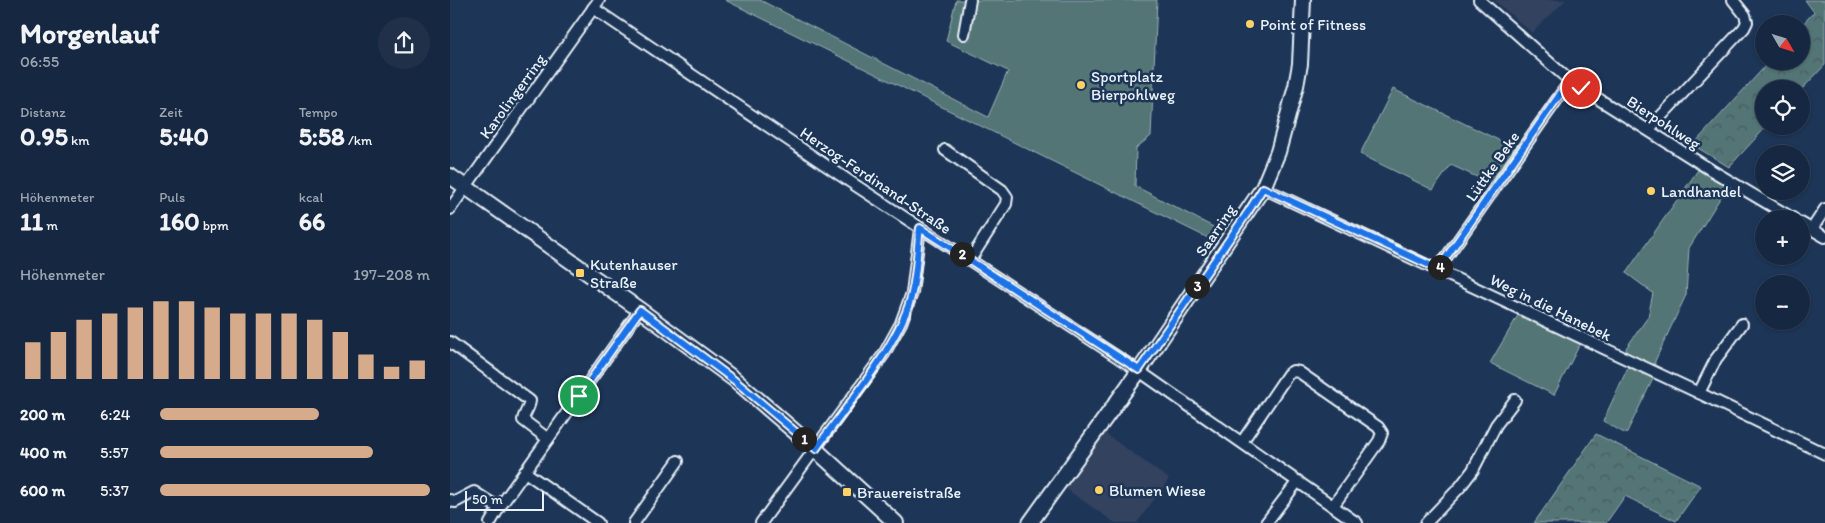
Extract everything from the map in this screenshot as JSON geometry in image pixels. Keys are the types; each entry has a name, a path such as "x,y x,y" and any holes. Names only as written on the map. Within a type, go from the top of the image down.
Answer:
{"street":[{"path":"964,34 970,0"},
{"name":"Saarring","path":"1030,523 1139,370 1263,188 1278,152 1296,86 1300,64 1303,0"},
{"name":"Bierpohlweg","path":"1479,0 1570,80 1711,170 1779,210"},
{"path":"1648,130 1744,28 1747,22 1745,15 1733,0"},
{"name":"Karolingerring","path":"450,209 596,4"},
{"name":"Herzog-Ferdinand-Straße","path":"596,4 920,228 1139,370 1358,523"},
{"name":"Lüttke Beke","path":"1438,269 1570,80"},
{"path":"945,150 1002,190 1007,197 1006,204 970,260"},
{"path":"450,176 640,310 734,380 816,449 896,523"},
{"name":"Weg in die Hanebek","path":"1263,188 1700,393 1825,454"},
{"path":"1825,210 1812,229 1825,237"},
{"path":"762,523 884,354 901,323 912,293 920,228"},
{"path":"490,523 640,310"},
{"path":"1700,393 1716,359 1742,324"},
{"path":"450,342 530,401 530,406 524,415 524,420 548,439"},
{"path":"1242,442 1288,374 1293,371 1299,372 1378,427 1382,434 1379,441 1333,506"},
{"path":"1426,523 1460,487 1473,470 1496,425 1514,400"},
{"path":"634,523 678,461"},
{"path":"525,472 598,523"},
{"path":"1266,523 1298,481"},
{"path":"450,500 455,502 474,492 499,508"}],"shaded area":[{"path":"1494,0 1566,0 1532,33"},
{"path":"1103,432 1169,479 1137,523 1115,523 1063,487"}],"green space":[{"path":"725,0 760,0 988,117 1008,71 946,41 956,0 1157,0 1151,136 1136,148 1135,186 1219,230 1212,240"},
{"path":"1805,0 1825,0 1825,65 1810,81 1755,80 1755,135 1759,135 1729,167 1693,145 1762,70 1810,70 1810,16 1814,12"},
{"path":"1393,89 1519,150 1494,185 1451,165 1433,190 1360,154"},
{"path":"1698,170 1727,187 1689,248 1686,295 1655,361 1654,377 1626,434 1603,421 1629,365 1626,348 1648,317 1653,293 1626,273"},
{"path":"1520,312 1581,342 1554,395 1490,363"},
{"path":"1596,434 1701,486 1676,521 1625,496 1606,523 1534,523"}],"place":[{"name":"Point of Fitness","path":"1250,24"},
{"name":"Sportplatz Bierpohlweg","path":"1081,85"},
{"name":"Landhandel","path":"1651,191"},
{"name":"Kutenhauser Straße","path":"580,273"},
{"name":"Blumen Wiese","path":"1099,490"},
{"name":"Brauereistraße","path":"847,492"}],"route":[{"path":"579,396 640,310 734,380 816,449 884,354 901,323 912,293 920,228 1139,370 1263,188 1438,269 1570,80 1581,88"}]}
